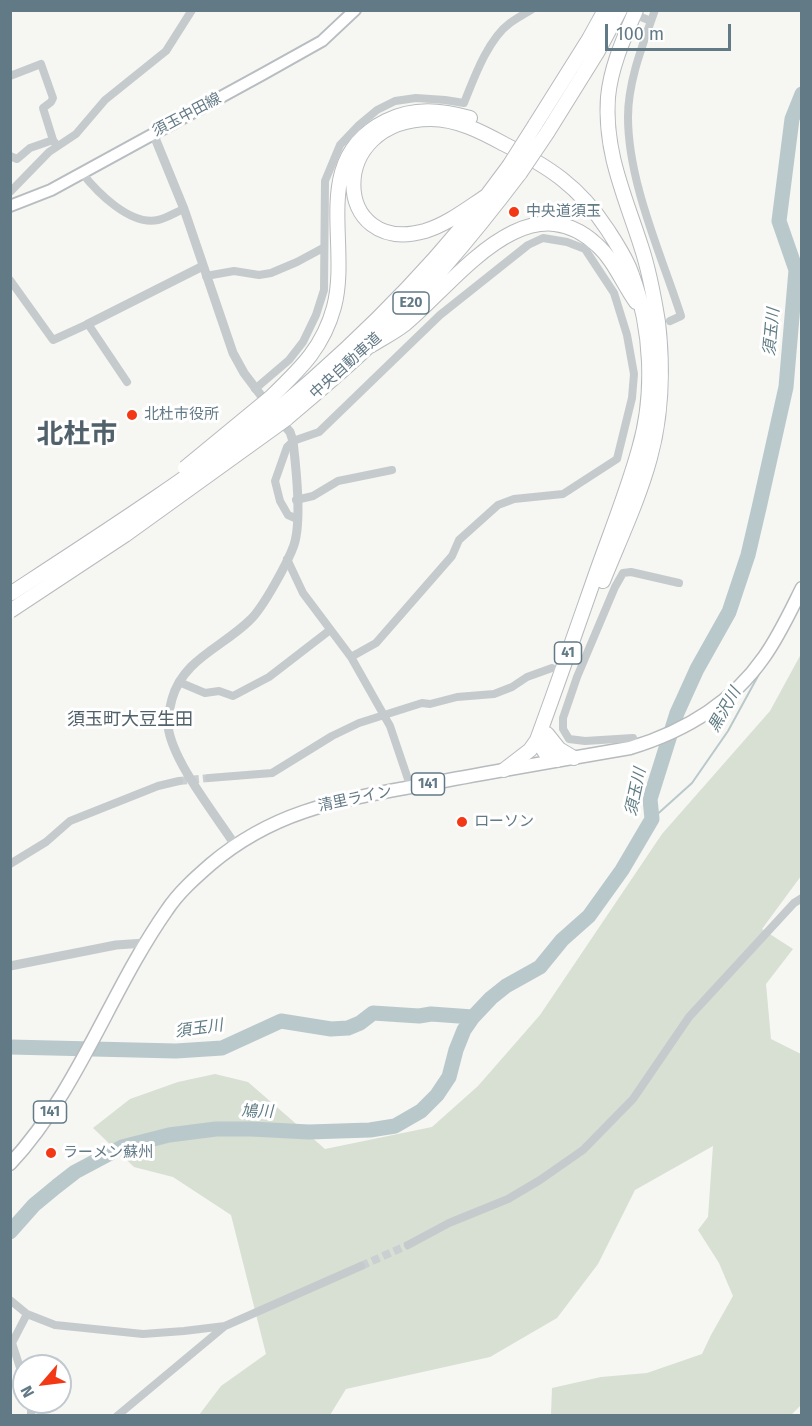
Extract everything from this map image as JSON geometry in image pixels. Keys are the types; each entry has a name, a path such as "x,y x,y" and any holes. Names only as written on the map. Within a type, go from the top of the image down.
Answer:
{"highway":[{"name":"中央自動車道","path":"10,594 230,447 278,409 370,346 471,236 514,169 535,125 589,39 604,10"},
{"name":"中央自動車道","path":"10,611 125,535 328,367 368,328 423,272 488,195 547,133 598,51 620,10"},
{"path":"619,526 650,458 661,390 658,331 650,283 641,247 617,175 612,154 608,113 608,95 619,49 639,14"},
{"path":"278,409 328,327 333,309 339,277 337,199 339,183 347,158 369,131 405,112 433,110 473,119 553,160 577,180 607,214 650,283"},
{"path":"488,195 435,227 424,231 399,233 377,227 366,218 355,201 352,178 358,158 375,138 403,124 433,119 468,127 487,135 547,167 564,180 595,212 632,274 647,338 649,396 640,448 619,526"},
{"path":"370,346 404,325 476,257 508,235 531,225 558,225 572,228 599,246 642,311"},
{"name":"41","path":"524,766 542,740 619,526"},
{"name":"清里ライン","path":"10,1164 47,1117 168,908 192,881 235,845 277,822 324,805 574,758 678,730 718,705 746,680 766,655 801,588"},
{"path":"542,740 574,758"},
{"path":"542,740 546,754 557,760"},
{"name":"41","path":"504,770 542,740"}],"main road":[{"name":"須玉中田線","path":"10,206 51,190 221,98 322,40 355,10"}],"street":[{"path":"10,156 17,159 30,148 55,144 76,134 105,100 166,51 192,10"},
{"path":"255,389 289,360 303,342 316,315 324,290 326,181 340,146 358,125 377,110 395,101 416,98 464,104 479,68 495,41 509,24 531,10"},
{"path":"655,10 632,82 628,117 633,161 644,203 681,316 670,321"},
{"path":"639,14 651,21"},
{"path":"10,76 41,64 53,98 43,108 55,144"},
{"path":"153,133 184,209 233,353 255,389 290,432 293,441 297,519 294,546 255,615 243,627 196,660 185,672 179,682 169,712 168,725 175,752 235,845"},
{"path":"10,192 55,144"},
{"path":"82,173 111,204 144,220 158,220 184,209"},
{"path":"297,519 288,515 280,501 275,481 287,447 293,441 319,432 441,315 528,245 543,238 567,242 585,249 614,293 633,344 632,398 617,459 563,494 514,499 498,505 459,540 452,556 376,643 351,657"},
{"path":"10,279 53,340 205,271 234,271 259,275 271,273 323,248"},
{"path":"88,324 127,382"},
{"path":"296,500 313,496 338,481 392,470"},
{"path":"287,559 303,593 351,657 384,716 401,754 411,788"},
{"path":"632,743 569,739 563,729 563,718 576,676 623,573 631,572 679,583"},
{"path":"179,682 204,693 219,691 233,696 269,677 330,630"},
{"path":"209,778 272,774 332,736 359,723 422,703 430,704 457,697 494,694 512,687 527,677 552,668"},
{"path":"10,864 46,842 70,821 158,786 179,782"},
{"path":"408,1245 449,1223 507,1199 540,1180 583,1150 633,1099 689,1017 801,898"},
{"path":"10,966 116,945 146,943"},
{"path":"117,1416 225,1326 361,1266"},
{"path":"10,1300 27,1314 55,1325 143,1334 225,1326"},
{"path":"16,1354 12,1342 27,1314"}],"shaded area":[{"path":"801,654 801,876 762,929 793,949 766,984 771,1039 801,1054 802,1404 791,1415 551,1415 552,1388 601,1377 647,1373 702,1354 733,1296 719,1263 698,1230 708,1217 713,1146 635,1190 598,1264 557,1318 490,1357 346,1389 330,1415 199,1415 221,1386 266,1354 231,1215 173,1177 134,1167 93,1128 130,1099 178,1082 215,1074 248,1082 325,1149 432,1127 478,1086 540,1015 662,834 770,711"}],"waterway":[{"name":"須玉川","path":"10,1232 34,1205 75,1172 122,1147 169,1135 216,1129 309,1132 370,1130 395,1126 421,1111 437,1095 449,1077 456,1050 464,1030 473,1017 506,986 540,967 562,940 589,916 622,870 652,819 650,799 677,713 697,669 729,612 748,555 759,508 786,387 796,270 779,221 792,119 802,94"},
{"name":"黒沢川","path":"652,819 692,783 728,731 764,665"},
{"name":"須玉川","path":"10,1047 176,1051 222,1048 281,1021 331,1029 348,1028 360,1023 373,1013 473,1017"}],"tunnel":[{"path":"179,781 209,778"},
{"path":"361,1266 408,1245"}],"place":[{"name":"中央道須玉","path":"514,212"},
{"name":"北杜市役所","path":"132,415"},
{"name":"ローソン","path":"462,822"},
{"name":"ラーメン蘇州","path":"51,1153"}],"district":[{"name":"北杜市","path":"77,435"},
{"name":"須玉町大豆生田","path":"130,720"}],"water label":[{"name":"鳩川","path":"257,1112"}]}
